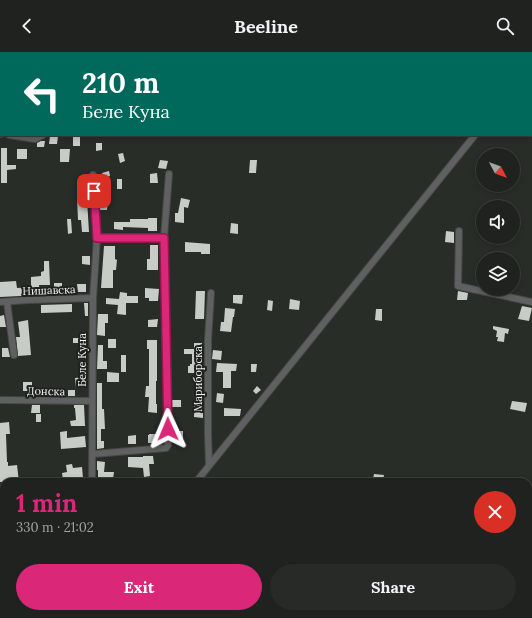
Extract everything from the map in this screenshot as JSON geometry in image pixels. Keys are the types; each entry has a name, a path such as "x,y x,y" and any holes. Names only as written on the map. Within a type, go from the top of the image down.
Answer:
{"street":[{"path":"16,136 35,139 41,136"},
{"path":"199,478 474,136"},
{"path":"93,454 166,448 168,445 164,238 169,174"},
{"name":"Беле Куна","path":"92,478 93,298 97,238 93,175"},
{"path":"459,231 458,286 532,302"},
{"path":"97,238 164,238"},
{"name":"Мариборска","path":"209,465 208,347 211,293"},
{"name":"Нишавска","path":"0,302 93,298"},
{"name":"Нишавска","path":"7,302 14,355"},
{"name":"Донска","path":"0,400 92,401"}],"building":[{"path":"50,136 58,136 57,144 49,144"},
{"path":"73,136 80,136 80,146 73,146"},
{"path":"45,141 44,147 37,147 37,143"},
{"path":"96,143 102,143 102,150 96,151"},
{"path":"1,148 7,148 7,165 16,165 16,169 7,170 7,183 1,183"},
{"path":"17,149 27,149 27,159 17,159"},
{"path":"60,149 70,149 69,162 60,162"},
{"path":"123,153 125,161 120,163 118,154"},
{"path":"160,160 168,161 166,169 158,168"},
{"path":"250,160 257,160 256,173 249,173"},
{"path":"109,171 110,176 104,178 102,173"},
{"path":"157,173 158,183 150,183 150,174"},
{"path":"117,179 122,179 122,189 117,189"},
{"path":"79,183 86,183 89,232 82,232 81,220 78,220 77,198 80,198"},
{"path":"109,190 110,195 108,196 107,210 100,210 99,191"},
{"path":"181,198 190,200 188,208 184,207 184,223 175,222 175,213 178,213"},
{"path":"157,218 157,231 148,231 148,228 123,227 123,230 114,229 114,222 130,222 130,219"},
{"path":"67,219 71,219 72,233 68,234"},
{"path":"231,223 238,224 238,234 230,233"},
{"path":"446,231 454,232 454,243 445,242"},
{"path":"185,242 210,244 210,254 201,254 201,252 185,252"},
{"path":"150,245 158,245 158,270 147,270 147,259 150,259"},
{"path":"104,246 115,246 115,259 117,260 116,270 113,270 113,288 101,288"},
{"path":"82,256 90,256 90,265 82,264"},
{"path":"44,261 49,261 50,285 39,285 40,295 0,297 0,282 16,281 17,288 31,287 31,277 41,276 41,272 44,271"},
{"path":"54,283 62,283 62,288 54,289"},
{"path":"77,284 86,284 86,292 78,292"},
{"path":"145,288 159,289 158,301 149,301 149,298 145,298"},
{"path":"196,291 205,291 204,319 195,319"},
{"path":"458,291 468,293 467,300 457,300"},
{"path":"120,292 127,293 127,296 138,296 138,303 126,303 126,315 117,314 118,305 106,304 106,298 119,299"},
{"path":"233,295 243,295 242,304 233,303"},
{"path":"290,299 300,301 299,310 289,309"},
{"path":"268,300 273,301 272,311 267,310"},
{"path":"84,303 88,303 88,316 85,316"},
{"path":"72,304 72,312 41,313 41,305"},
{"path":"522,306 532,308 529,321 518,319"},
{"path":"225,308 235,309 231,332 220,331 221,322 224,322"},
{"path":"376,309 382,309 382,321 375,320"},
{"path":"98,314 108,314 108,323 105,323 105,336 97,335"},
{"path":"4,315 6,327 0,327 0,316"},
{"path":"158,319 157,327 148,327 148,320"},
{"path":"28,320 31,355 18,356 16,337 20,337 18,322"},
{"path":"493,326 509,329 508,334 505,333 504,342 497,341 497,331 493,329"},
{"path":"73,338 79,338 79,343 73,343"},
{"path":"108,339 116,339 116,348 108,348"},
{"path":"147,340 157,340 157,413 148,412 149,397 145,397 146,386 149,386 149,349 147,349"},
{"path":"194,343 202,343 199,373 188,373 188,366 192,364 192,354 184,354 184,349 194,349"},
{"path":"98,345 103,345 103,361 107,361 107,369 97,369"},
{"path":"2,348 8,348 10,357 2,357"},
{"path":"213,350 222,351 221,360 212,359"},
{"path":"121,355 126,355 126,372 121,372"},
{"path":"217,363 237,364 236,371 231,371 231,388 223,388 223,372 216,372"},
{"path":"251,364 257,364 256,372 251,372"},
{"path":"107,372 119,373 119,382 107,382"},
{"path":"85,377 85,387 76,387 75,378"},
{"path":"23,382 32,382 32,391 23,391"},
{"path":"97,383 102,383 102,409 104,409 105,429 101,429 101,441 104,441 104,448 97,449"},
{"path":"257,386 261,390 256,394 253,391"},
{"path":"68,390 75,390 75,396 68,396"},
{"path":"195,393 203,393 203,418 194,417"},
{"path":"217,393 224,394 223,403 216,402"},
{"path":"172,400 181,400 181,407 172,407"},
{"path":"512,401 527,403 525,412 510,409"},
{"path":"32,405 40,405 40,413 31,413"},
{"path":"74,405 84,405 85,426 71,426 70,421 76,420"},
{"path":"224,408 241,409 240,416 224,416"},
{"path":"36,414 41,414 41,422 36,422"},
{"path":"9,422 10,434 6,434 7,462 8,466 17,465 19,478 0,478 0,423"},
{"path":"67,431 67,438 85,436 86,447 61,449 60,432"},
{"path":"174,431 183,431 183,442 174,442"},
{"path":"149,434 156,434 156,443 148,443"},
{"path":"136,435 136,444 128,444 128,436"},
{"path":"153,456 154,464 149,464 150,476 144,477 143,468 128,467 128,457"},
{"path":"97,461 105,462 104,472 114,472 113,478 98,478"},
{"path":"72,464 73,468 82,467 83,478 63,478 62,473 67,472 66,465"},
{"path":"374,474 384,475 383,478 373,478"}],"route":[{"path":"94,191 97,238 164,238 168,429"}]}
